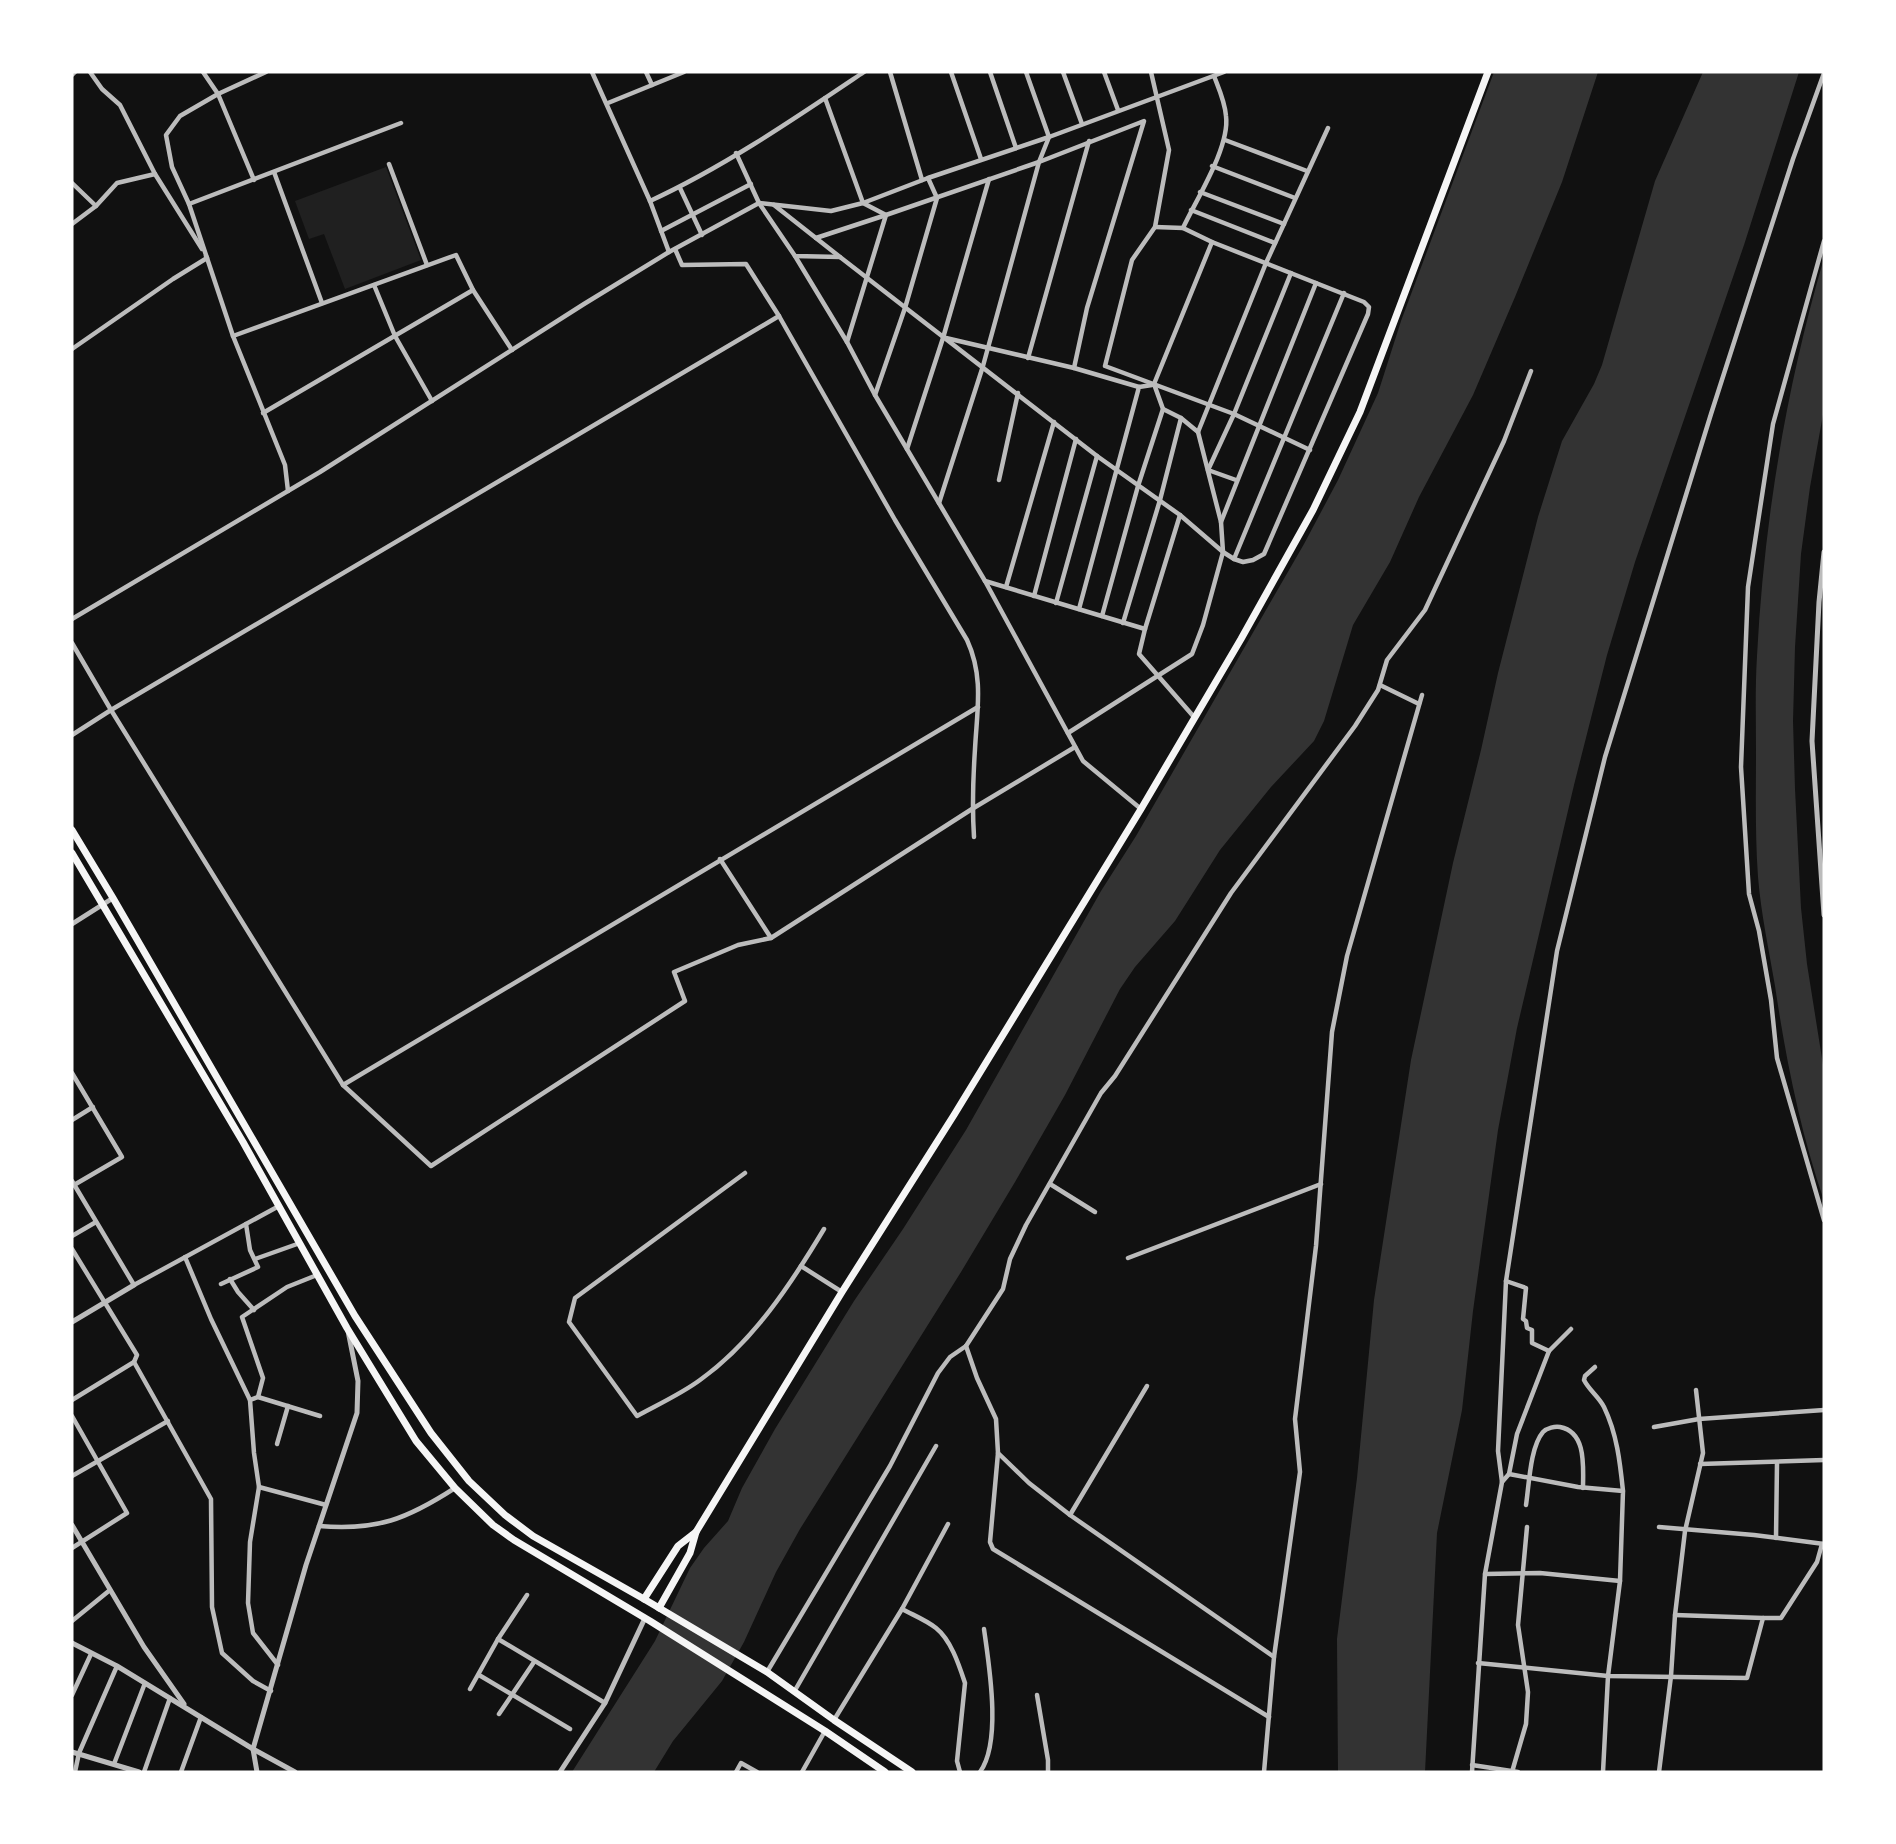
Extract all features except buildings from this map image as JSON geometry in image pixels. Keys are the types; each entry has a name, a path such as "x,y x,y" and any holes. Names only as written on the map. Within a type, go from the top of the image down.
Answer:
{"main road":[{"path":"662,1609 690,1553 696,1532 1141,809 1241,639 1313,510 1360,412 1488,72"},
{"path":"72,830 355,1316 431,1433 469,1481 505,1515 533,1536 767,1672 912,1772"},
{"path":"72,853 279,1206 347,1328 416,1442 454,1488 494,1525 526,1548 647,1619 825,1731 885,1772"},
{"path":"644,1599 678,1546 696,1532"},
{"path":"526,1548 533,1536"}],"street":[{"path":"90,72 102,89 120,105 155,174 207,258"},
{"path":"203,72 218,94 254,180"},
{"path":"266,72 218,94 180,116 166,135 172,167 189,204 233,336 285,465 288,491"},
{"path":"592,72 650,201 669,252"},
{"path":"645,72 652,85"},
{"path":"608,104 684,72"},
{"path":"650,201 680,188 864,72"},
{"path":"875,395 905,308 937,198 925,179 890,72"},
{"path":"951,72 981,159"},
{"path":"990,72 1016,147"},
{"path":"939,503 983,366 1039,162 1049,137 1026,72"},
{"path":"1063,72 1082,124"},
{"path":"1104,72 1118,110"},
{"path":"1151,72 1169,150 1155,227 1132,260 1105,366 1234,414 1310,450"},
{"path":"72,619 288,491 669,252 759,203 831,211 863,203 1224,72"},
{"path":"1472,1772 1485,1574 1502,1482 1498,1451 1506,1281 1557,951 1605,757 1711,414 1793,159 1824,74"},
{"path":"1183,228 1225,140 1227,118 1214,76"},
{"path":"825,98 863,203 886,216"},
{"path":"816,238 1039,162 1144,121 1087,308 1074,368"},
{"path":"189,204 401,123"},
{"path":"1198,432 1266,263 1328,128"},
{"path":"1225,140 1307,171"},
{"path":"1028,358 1089,141"},
{"path":"736,153 759,203 795,256 847,342 875,395 985,581 1083,761 1141,809"},
{"path":"389,164 427,265"},
{"path":"1212,166 1295,198"},
{"path":"274,172 322,303"},
{"path":"72,224 96,206 117,183 155,174"},
{"path":"907,449 943,338 989,179"},
{"path":"72,183 96,206"},
{"path":"661,231 751,184"},
{"path":"680,188 702,235"},
{"path":"1200,192 1284,224"},
{"path":"774,205 867,280 983,366 1097,456 1180,515 1223,552 1243,562 1253,560 1264,554 1368,314 1369,307 1364,302 1344,293 1212,242 1183,228 1155,227"},
{"path":"1191,210 1275,243"},
{"path":"847,342 886,216"},
{"path":"1824,241 1773,424 1749,587 1740,767 1749,894 1760,932 1771,1000 1777,1058 1824,1220"},
{"path":"1102,616 1162,409 1154,384 1212,242"},
{"path":"675,249 682,265 746,264 779,316 895,520 967,640 976,658 979,681 972,809 974,837"},
{"path":"233,336 456,255 473,290 512,350"},
{"path":"795,256 840,257"},
{"path":"72,350 207,258"},
{"path":"1208,470 1234,414 1291,273"},
{"path":"1221,522 1316,283"},
{"path":"374,285 395,336 432,401"},
{"path":"263,413 473,290"},
{"path":"1234,559 1344,293"},
{"path":"72,735 779,316"},
{"path":"943,338 1074,368 1139,387 1154,384"},
{"path":"767,1672 891,1466 938,1373 950,1357 966,1346 1004,1289 1010,1258 1101,1093 1115,1076 1231,893 1355,726 1380,684 1387,660 1425,610 1504,441 1531,371"},
{"path":"1080,609 1139,387"},
{"path":"999,480 1018,393"},
{"path":"1068,733 1192,654 1203,625 1223,552 1221,522 1198,432 1181,418 1162,409"},
{"path":"1122,622 1160,500 1181,418"},
{"path":"1006,587 1054,422"},
{"path":"1034,596 1076,439"},
{"path":"1056,603 1097,456"},
{"path":"1208,470 1236,480"},
{"path":"1180,515 1139,654 1194,717"},
{"path":"1824,552 1819,602 1812,741 1824,915"},
{"path":"985,581 1145,628"},
{"path":"72,643 343,1085 431,1166 685,1001 674,972 738,945 771,938 972,809 1076,747"},
{"path":"1380,684 1419,704"},
{"path":"1264,1772 1274,1657 1300,1472 1295,1419 1316,1246 1332,1032 1347,956 1422,695"},
{"path":"343,1085 978,707"},
{"path":"720,859 771,938"},
{"path":"72,924 113,898"},
{"path":"72,1073 122,1157 73,1184 134,1286"},
{"path":"72,1120 93,1107"},
{"path":"745,1173 575,1298 569,1322 637,1416 699,1381 729,1356 753,1331 801,1266 824,1229"},
{"path":"1050,1184 1095,1212"},
{"path":"1128,1258 1321,1184"},
{"path":"72,1321 279,1206"},
{"path":"72,1236 96,1222"},
{"path":"221,1284 258,1267 250,1250 246,1224"},
{"path":"255,1259 300,1243"},
{"path":"72,1249 137,1356 134,1362 72,1400"},
{"path":"185,1257 211,1319 250,1400 259,1487 250,1542 248,1603 253,1633 278,1665"},
{"path":"801,1266 842,1292"},
{"path":"258,1397 263,1378 242,1317 287,1287 317,1275"},
{"path":"230,1279 254,1310"},
{"path":"1506,1281 1526,1288 1523,1319 1526,1321 1527,1328 1533,1330 1532,1343 1549,1351"},
{"path":"256,1772 254,1749 270,1691 306,1565 357,1413 358,1382 347,1328"},
{"path":"1502,1482 1509,1474 1517,1434 1549,1351 1571,1329"},
{"path":"966,1346 977,1378 996,1419 998,1453 990,1542 993,1549 1269,1717"},
{"path":"134,1362 211,1499 212,1607 222,1653 253,1681 270,1691"},
{"path":"1595,1367 1585,1376 1584,1380 1603,1404 1611,1423 1618,1445 1623,1491 1620,1581 1608,1676 1604,1772"},
{"path":"1070,1515 1147,1386"},
{"path":"1659,1772 1685,1531 1703,1453 1696,1390"},
{"path":"250,1400 258,1397 320,1416"},
{"path":"277,1444 288,1406"},
{"path":"1654,1427 1698,1419 1824,1410"},
{"path":"72,1416 128,1513 72,1548"},
{"path":"72,1476 168,1421"},
{"path":"1526,1505 1532,1457 1543,1432 1558,1427 1572,1432 1579,1442 1583,1463 1582,1488"},
{"path":"794,1692 936,1446"},
{"path":"998,1453 1029,1483 1070,1515 1274,1657"},
{"path":"1700,1464 1824,1460"},
{"path":"1776,1538 1777,1463"},
{"path":"1509,1474 1582,1488 1623,1491"},
{"path":"259,1487 326,1505"},
{"path":"320,1526 349,1529 389,1522 425,1507 454,1488"},
{"path":"834,1720 902,1609 948,1524"},
{"path":"72,1525 144,1647 187,1708"},
{"path":"1472,1765 1514,1772 1526,1724 1528,1692 1526,1667 1518,1625 1527,1527"},
{"path":"1659,1527 1823,1544 1817,1562 1781,1618 1675,1615"},
{"path":"1485,1574 1564,1575 1620,1581"},
{"path":"72,1621 110,1590"},
{"path":"470,1689 498,1639 527,1595"},
{"path":"902,1609 936,1628 946,1641 961,1670 965,1683 957,1761 960,1772"},
{"path":"1478,1663 1608,1676 1747,1678 1759,1640 1763,1618"},
{"path":"560,1772 604,1703 647,1619"},
{"path":"980,1772 985,1765 992,1731 993,1694 984,1629"},
{"path":"498,1639 604,1703"},
{"path":"72,1643 117,1666 295,1772"},
{"path":"72,1695 91,1654"},
{"path":"499,1714 534,1662"},
{"path":"75,1772 75,1752 117,1666"},
{"path":"479,1675 570,1730"},
{"path":"114,1764 145,1683"},
{"path":"1037,1695 1048,1772"},
{"path":"144,1772 170,1698"},
{"path":"181,1772 201,1717"},
{"path":"802,1772 825,1731"},
{"path":"75,1752 139,1772"},
{"path":"736,1772 741,1763 757,1772"}],"shaded area":[{"path":"1494,72 1598,72 1562,182 1515,297 1473,395 1419,497 1390,562 1353,625 1324,721 1314,741 1271,787 1220,850 1175,921 1135,967 1120,989 1065,1095 1015,1182 800,1529 722,1681 673,1741 654,1772 572,1772 655,1641 690,1568 728,1521 742,1488 775,1429 854,1301 966,1130 1101,891 1136,836 1304,544 1338,480 1378,393 1401,321"},
{"path":"1703,72 1799,72 1744,245 1635,562 1607,655 1517,1028 1498,1130 1462,1410 1437,1533 1425,1772 1338,1772 1337,1639 1357,1478 1374,1300 1411,1060 1453,863 1538,517 1562,441 1602,365 1655,181"},
{"path":"386,167 421,260 345,289 324,234 309,239 295,201"},
{"path":"1824,258 1824,409 1801,554 1793,721 1801,908 1807,964 1824,1071 1824,1201 1795,1095 1761,905 1756,846 1756,668 1765,555 1779,455 1798,356"}]}
